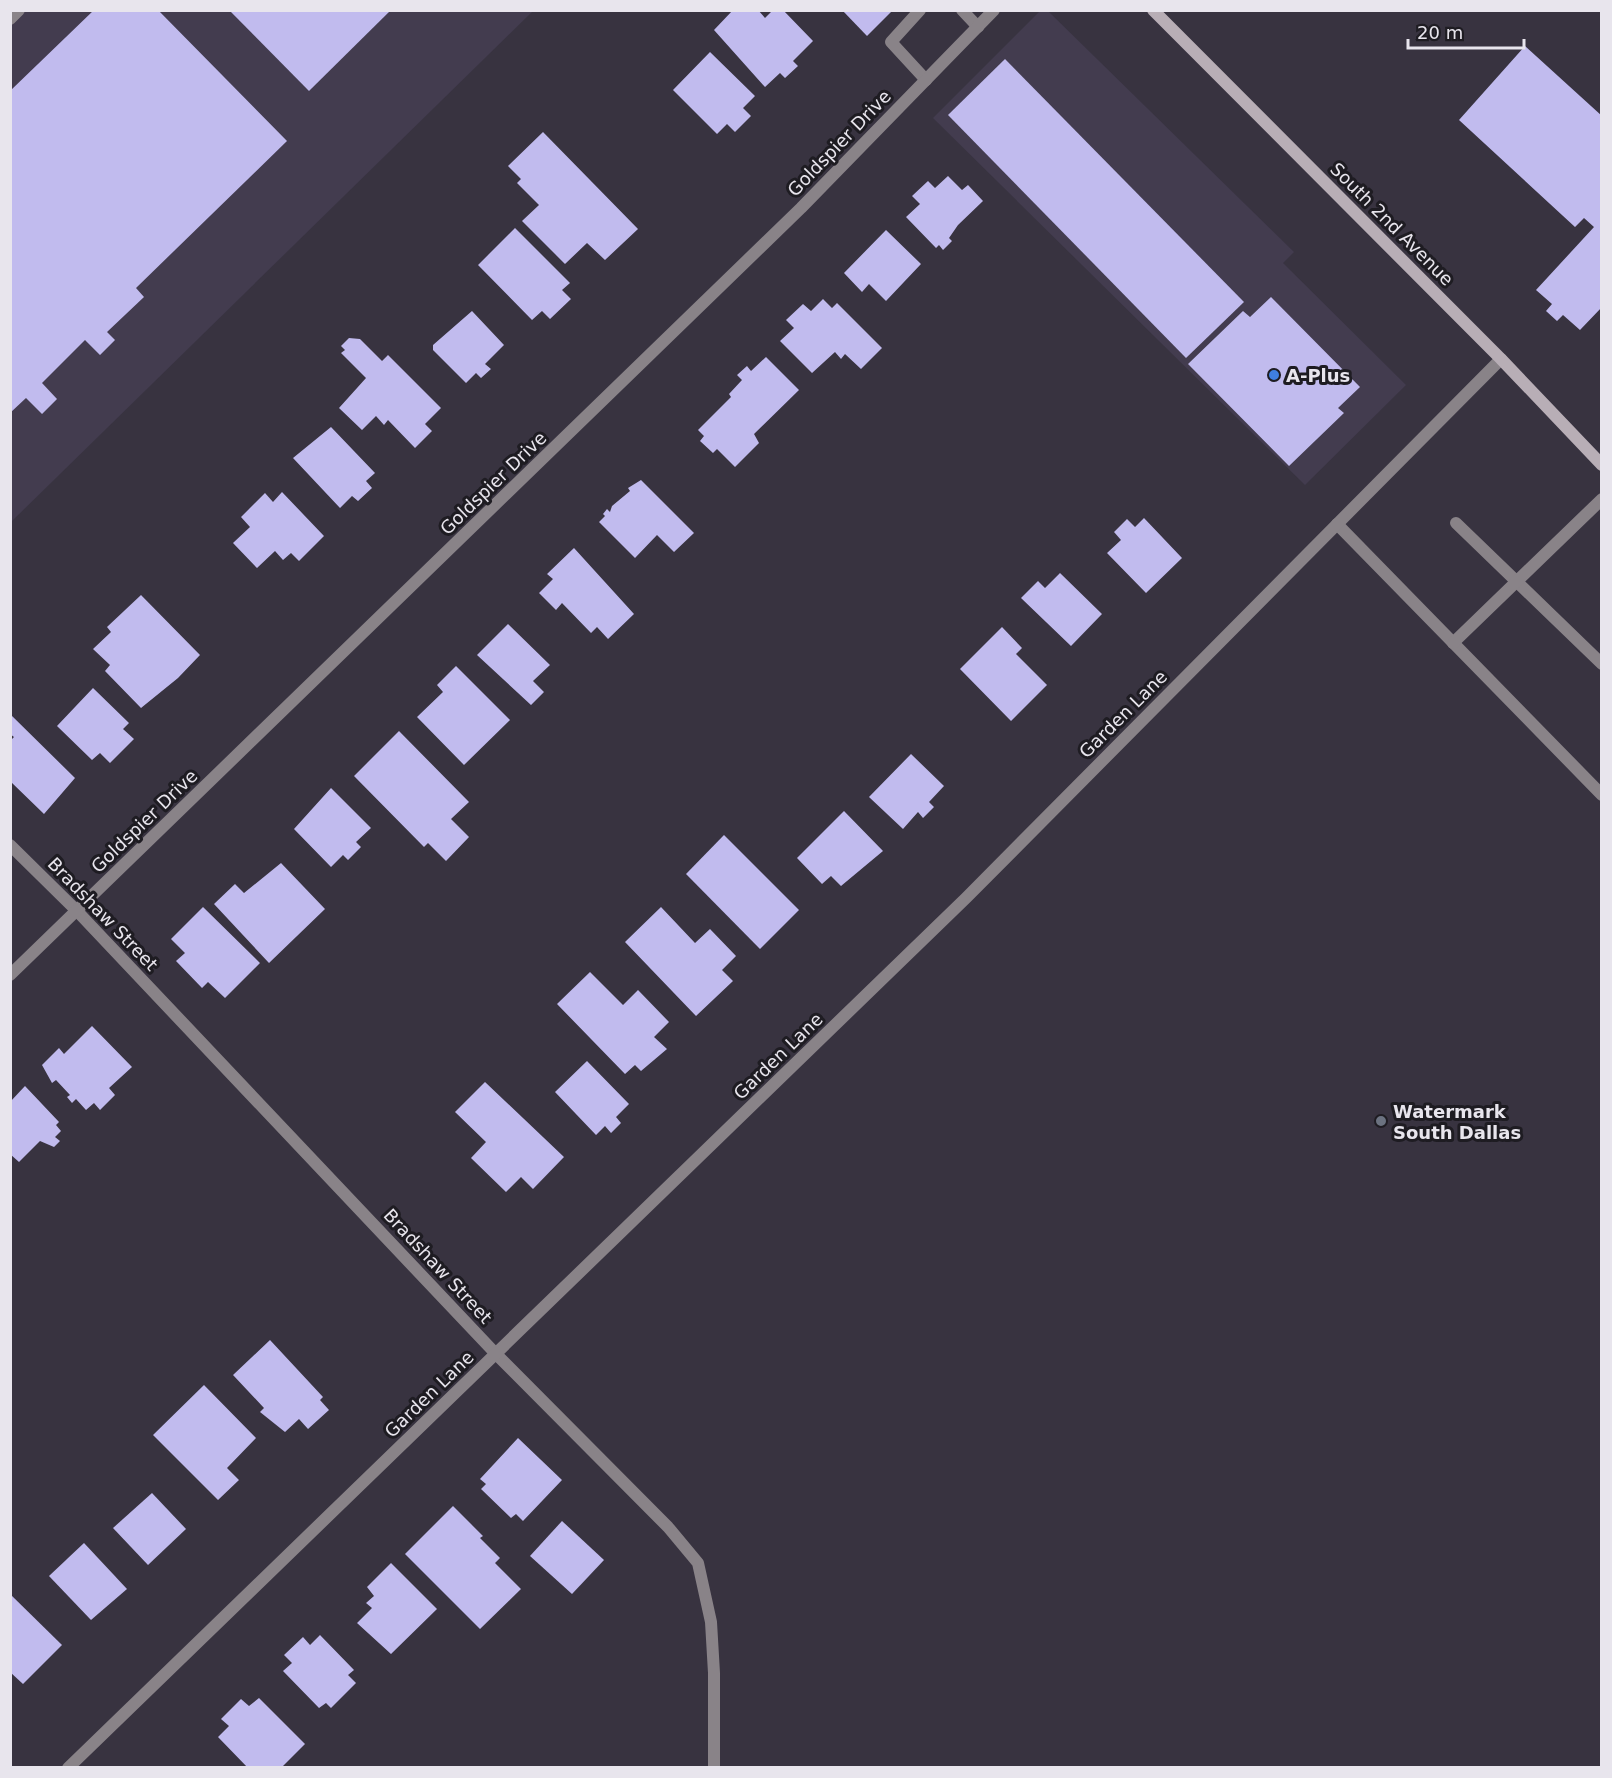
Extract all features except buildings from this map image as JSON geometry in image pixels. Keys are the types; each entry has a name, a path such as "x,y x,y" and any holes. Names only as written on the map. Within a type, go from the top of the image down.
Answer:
{"main road":[{"name":"South 2nd Avenue","path":"1153,10 1501,358 1602,465"}],"street":[{"path":"10,19 19,10"},
{"path":"921,10 891,42 926,80"},
{"path":"962,10 978,27"},
{"name":"Goldspier Drive","path":"10,975 793,216 994,10"},
{"name":"Garden Lane","path":"68,1767 966,898 1501,358"},
{"path":"1453,643 1602,499"},
{"path":"1456,523 1602,664"},
{"path":"1337,524 1602,795"},
{"name":"Bradshaw Street","path":"10,845 77,911 496,1354 669,1527 698,1563 711,1622 714,1673 714,1767"}],"shaded area":[{"path":"11,11 533,11 11,522"},
{"path":"1040,11 1048,11 1294,252 1283,263 1406,385 1305,485 933,118"}],"place":[{"name":"A-Plus","path":"1274,375"},
{"name":"Watermark South Dallas","path":"1381,1121"}]}
